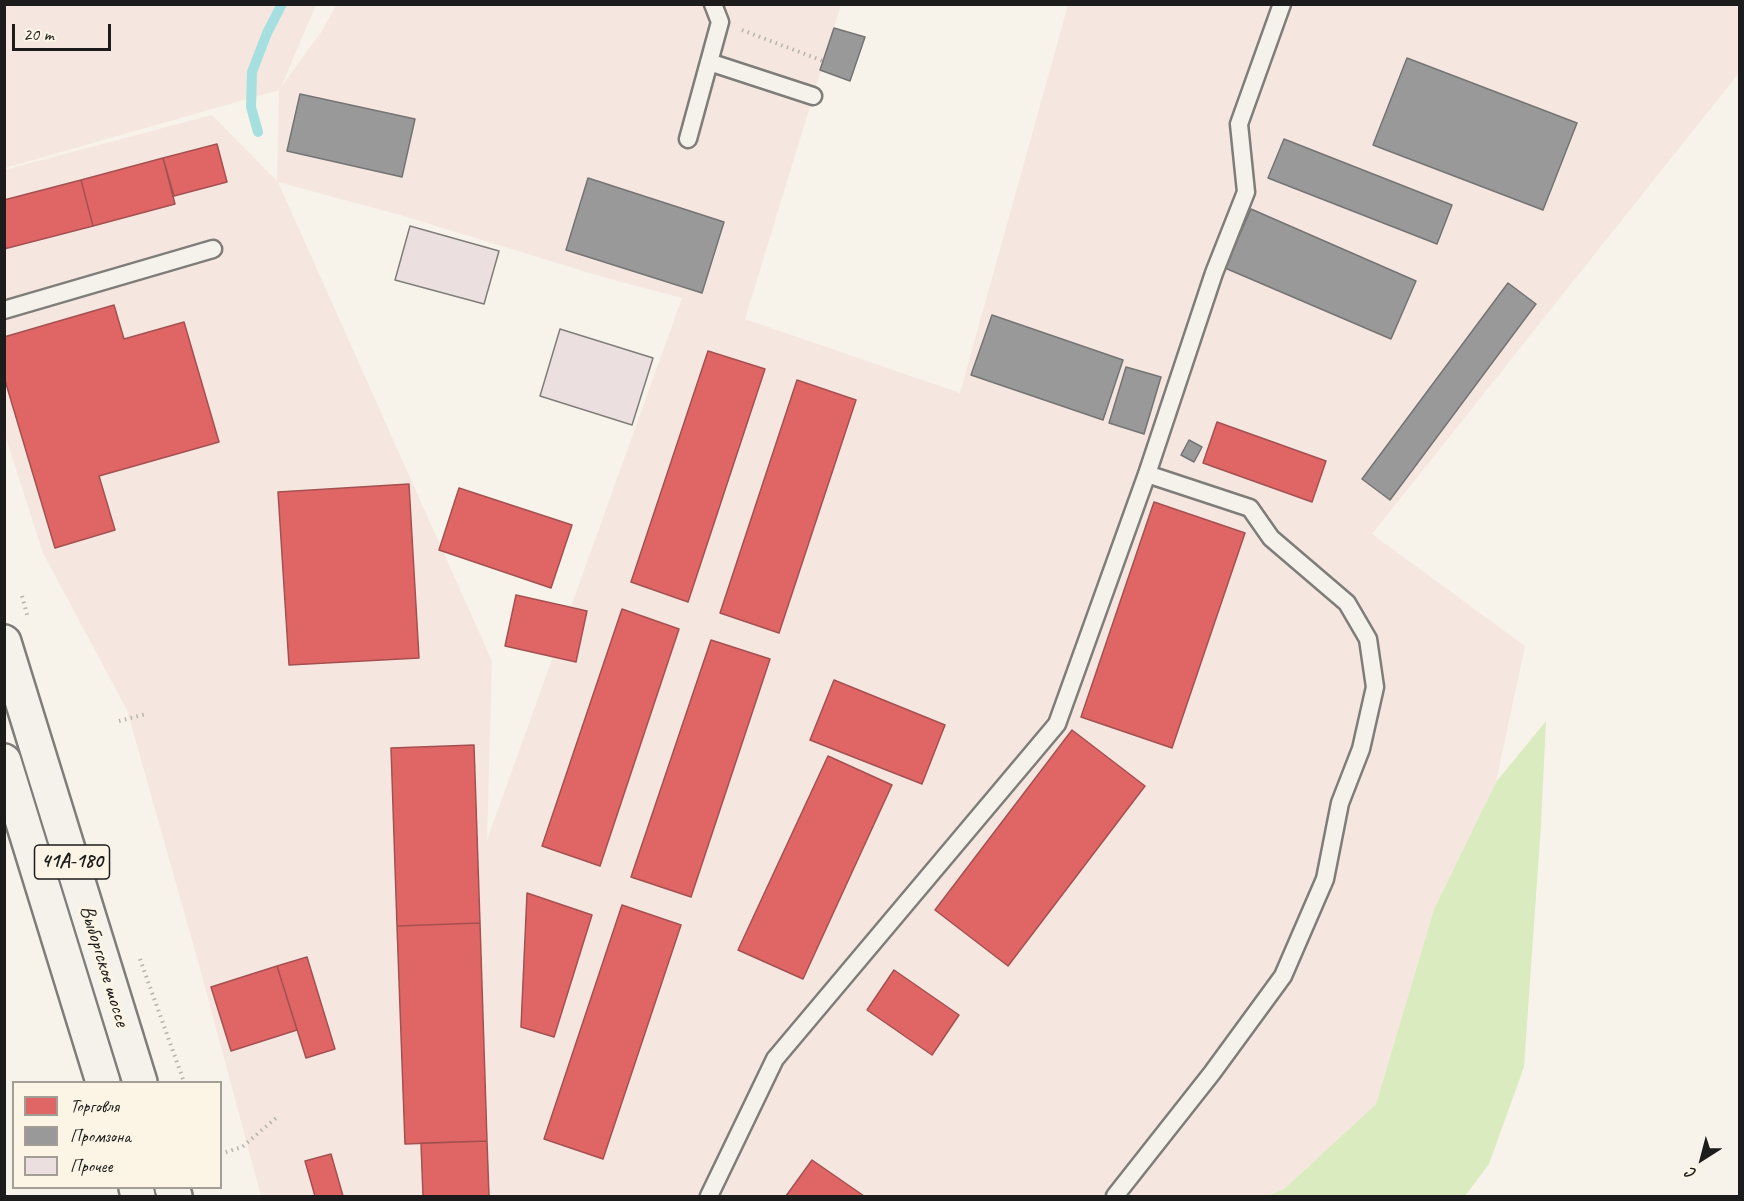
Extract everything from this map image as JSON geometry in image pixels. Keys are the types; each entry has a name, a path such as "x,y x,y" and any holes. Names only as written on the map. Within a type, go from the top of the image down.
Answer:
{"main road":[{"name":"Выборгское шоссе","path":"4,642 139,1081"},
{"name":"Выборгское шоссе","path":"4,761 102,1081"}],"lane":[{"path":"688,139 720,22 713,4"},
{"path":"709,1197 776,1059 1057,724 1147,474 1214,273 1246,192 1239,124 1282,4"},
{"path":"709,62 813,96"},
{"path":"4,310 213,249"},
{"path":"1115,1197 1212,1073 1283,976 1325,879 1340,803 1361,749 1375,687 1368,639 1347,603 1271,538 1250,508 1147,474"}],"path":[{"path":"720,22 823,61"},
{"path":"119,721 146,714"},
{"path":"222,1153 242,1147 276,1118"}],"shaded area":[{"path":"5,5 316,5 281,87 322,31 336,5 841,5 745,319 960,393 1068,5 1739,5 1739,73 1372,534 1525,646 1496,782 1434,909 1376,1104 1284,1189 1267,1196 261,1196 127,710 43,553 5,435 4,170 212,115 277,181 279,90 5,168","holes":["278,182 407,217 606,278 682,298 487,840 492,661"]}],"green space":[{"path":"1546,721 1524,1067 1489,1164 1465,1196 1267,1196 1284,1189 1376,1104 1434,909 1496,782"}],"building: Торговля":[{"path":"217,144 227,182 174,196 163,158"},
{"path":"163,158 175,204 93,226 81,180"},
{"path":"81,180 93,226 4,249 4,200"},
{"path":"114,305 124,339 184,322 219,442 99,476 115,530 55,548 4,377 4,337"},
{"path":"708,351 765,369 688,602 631,582"},
{"path":"797,380 856,400 779,633 720,613"},
{"path":"1217,422 1326,461 1312,502 1203,463"},
{"path":"409,484 419,658 289,665 278,492"},
{"path":"459,488 572,525 551,588 439,550"},
{"path":"1154,502 1245,533 1172,748 1081,717"},
{"path":"516,595 587,611 576,662 505,646"},
{"path":"622,609 679,629 600,866 542,846"},
{"path":"711,640 770,659 691,897 631,877"},
{"path":"834,680 945,725 922,784 810,740"},
{"path":"1072,730 1145,786 1008,966 935,910"},
{"path":"474,745 480,923 397,926 391,748"},
{"path":"828,756 892,785 803,979 738,950"},
{"path":"527,893 592,915 554,1037 521,1027"},
{"path":"622,905 681,925 603,1159 544,1139"},
{"path":"480,923 487,1141 405,1144 397,926"},
{"path":"307,957 335,1049 306,1058 277,966"},
{"path":"277,966 297,1030 231,1051 211,987"},
{"path":"894,970 959,1015 932,1055 867,1010"},
{"path":"487,1141 489,1196 423,1196 421,1143"},
{"path":"331,1154 343,1196 315,1196 305,1161"},
{"path":"812,1160 864,1196 786,1196"}],"building: Промзона":[{"path":"834,28 865,37 850,81 820,70"},
{"path":"1407,58 1577,123 1543,210 1373,145"},
{"path":"300,94 415,119 402,177 287,151"},
{"path":"1284,139 1452,205 1437,244 1268,178"},
{"path":"588,178 724,222 702,293 566,250"},
{"path":"1251,209 1416,281 1391,339 1225,268"},
{"path":"1508,283 1536,304 1390,500 1362,479"},
{"path":"992,315 1123,360 1103,420 971,375"},
{"path":"1126,367 1161,377 1144,434 1109,423"},
{"path":"1189,440 1202,447 1194,462 1181,455"}],"building: Прочее":[{"path":"410,226 499,251 484,304 395,280"},
{"path":"560,329 653,358 632,425 540,396"}],"waterway":[{"path":"258,132 251,107 252,72 267,33 282,4"}]}
